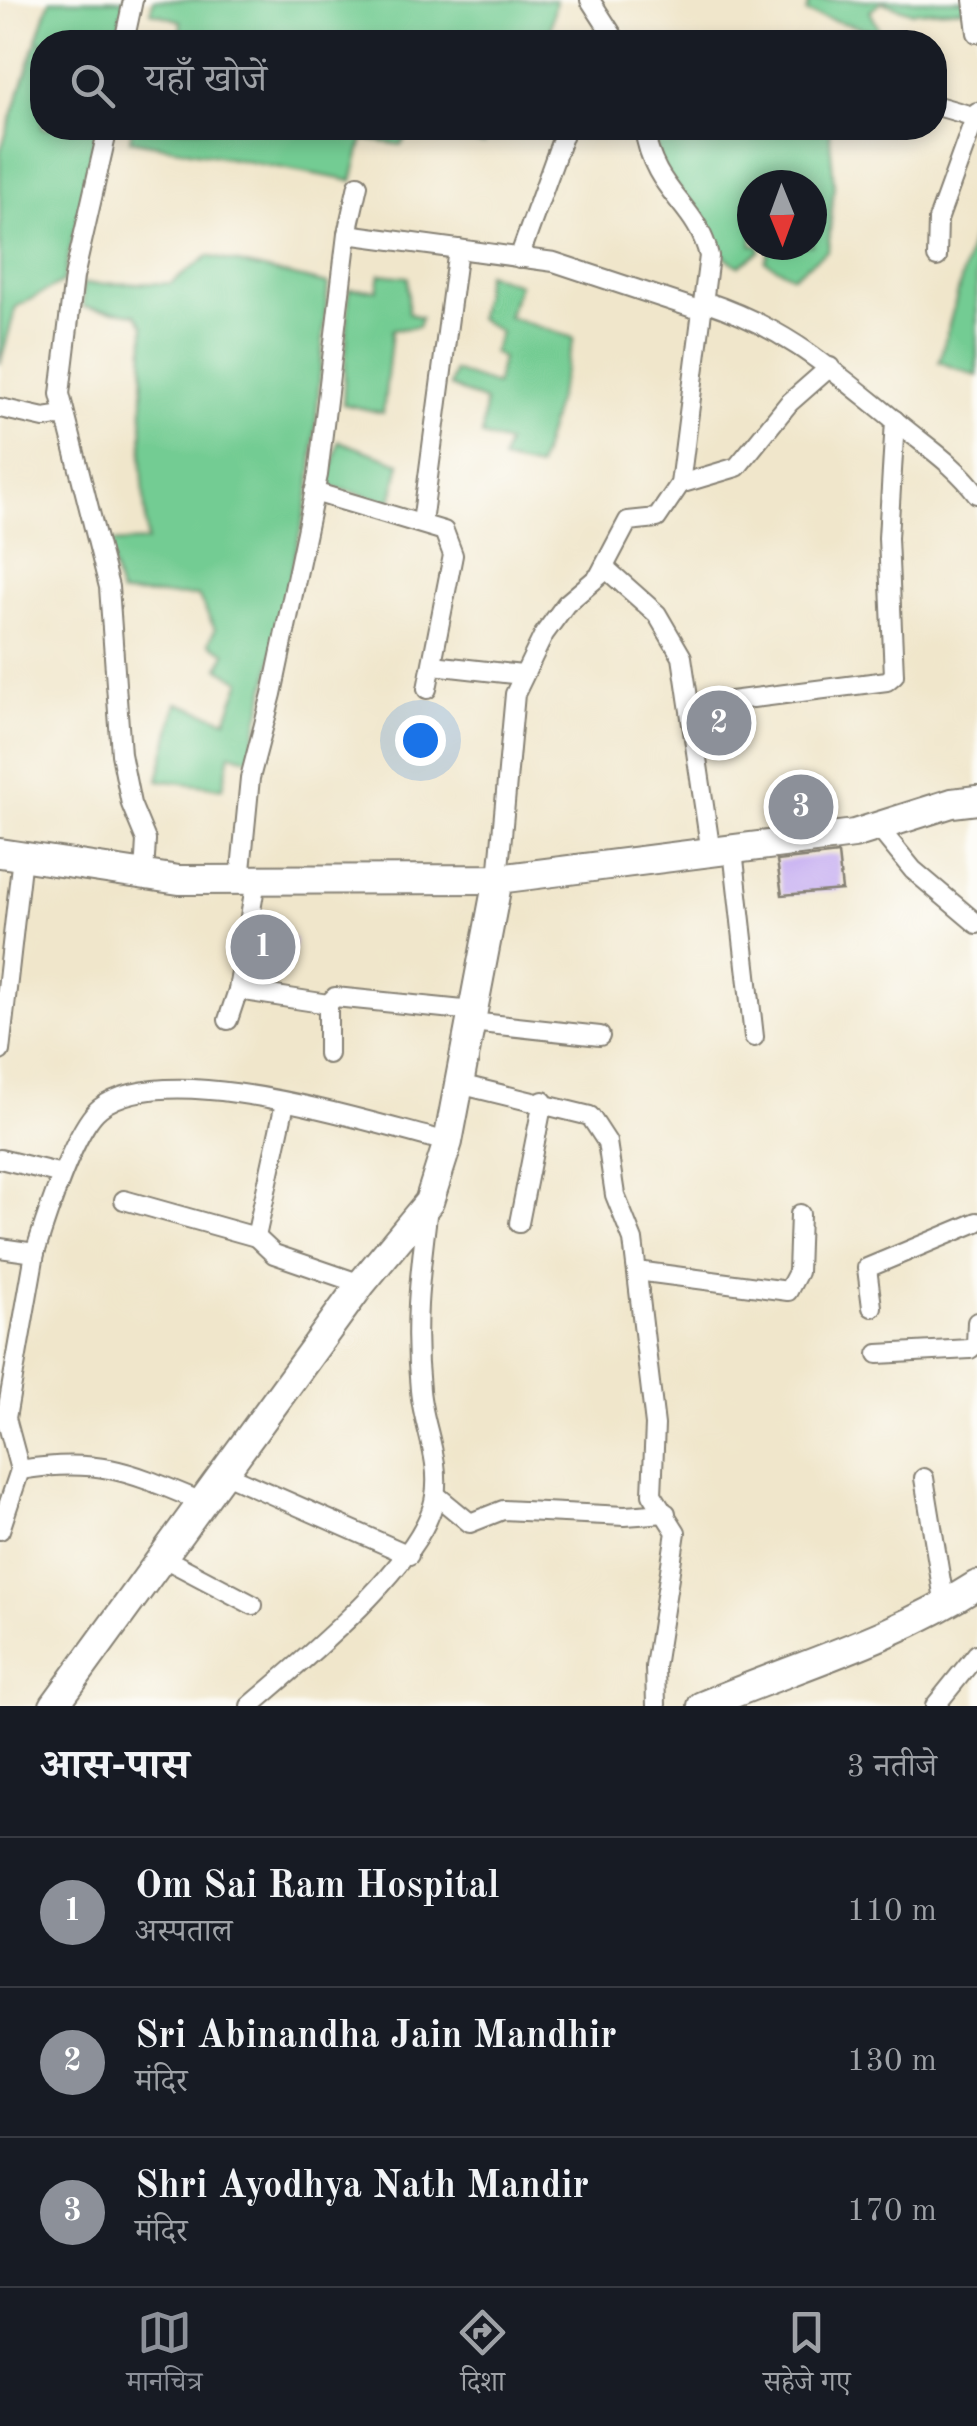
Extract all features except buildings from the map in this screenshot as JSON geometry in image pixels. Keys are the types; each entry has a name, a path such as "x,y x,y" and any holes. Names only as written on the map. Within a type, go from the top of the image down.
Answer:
{"main road":[{"path":"11,854 144,875 248,880 498,880 722,852 878,826 952,803 977,800"},
{"path":"54,1706 361,1284 429,1202 448,1142 498,880"},
{"path":"702,1706 834,1656 945,1606 977,1586"}],"street":[{"path":"127,30 133,0"},
{"path":"590,0 610,30"},
{"path":"973,0 977,32"},
{"path":"936,257 938,220 975,114 947,108"},
{"path":"105,140 71,294 60,394 109,587 121,754 131,804 146,840 144,875"},
{"path":"519,258 562,140"},
{"path":"498,880 510,725 522,675 566,604 604,566 628,521 657,518 680,484 710,256 706,240 662,184 646,140"},
{"path":"228,1020 238,990 248,880 250,778 272,694 314,492 333,372 347,234 358,185"},
{"path":"347,234 554,262 757,318 830,367 957,468 977,494"},
{"path":"422,523 458,249"},
{"path":"680,484 737,466 750,456 789,402 830,367"},
{"path":"0,408 44,418 64,415"},
{"path":"692,706 887,681 894,675 888,522 895,420"},
{"path":"314,492 444,531 453,555 427,690"},
{"path":"604,566 672,634 682,657 754,1037"},
{"path":"433,665 522,675"},
{"path":"878,826 913,870 977,924"},
{"path":"0,1052 11,854"},
{"path":"238,990 328,1004 342,996 600,1036"},
{"path":"328,1004 328,1054"},
{"path":"459,1084 542,1101 590,1116 607,1142 615,1195 633,1240 637,1271 655,1425 651,1484 656,1502 674,1522 676,1544 655,1667 656,1706"},
{"path":"0,1530 20,1470 6,1418 5,1395 34,1253 62,1174 99,1108 154,1088 228,1089 448,1142"},
{"path":"519,1223 542,1101"},
{"path":"256,1237 285,1103"},
{"path":"0,1159 62,1174"},
{"path":"124,1200 256,1237 274,1254 361,1284"},
{"path":"250,1706 409,1556 436,1495 432,1442 420,1395 414,1301 429,1202"},
{"path":"637,1271 788,1291 795,1286 798,1272 800,1214"},
{"path":"872,1307 867,1268 977,1222"},
{"path":"0,1248 34,1253"},
{"path":"878,1354 970,1349 976,1344 977,1322"},
{"path":"20,1470 64,1463 107,1467 202,1502"},
{"path":"224,1472 409,1556"},
{"path":"924,1478 945,1606"},
{"path":"436,1495 470,1523 503,1510 625,1516 666,1512"},
{"path":"162,1556 253,1605"},
{"path":"935,1706 977,1654"}],"green space":[{"path":"50,0 125,0 119,30 40,30"},
{"path":"153,0 556,0 550,30 180,30 181,21 151,12"},
{"path":"810,0 964,0 965,9 910,12 882,2 870,11 880,30 806,13"},
{"path":"30,61 30,140 94,140 63,282 16,307 0,364 0,152"},
{"path":"130,140 363,140 352,181"},
{"path":"369,140 405,140 401,145"},
{"path":"655,140 830,140 834,185 828,250 827,170 737,170 737,260 747,260 738,266 720,249 703,216 676,186 659,159"},
{"path":"977,226 977,376 939,362"},
{"path":"208,256 328,284 310,488 250,759 230,753 223,788 158,780 177,703 226,720 241,681 219,668 226,653 209,643 215,629 198,596 120,594 107,543 147,541 142,467 144,326 136,314 83,307 83,284 172,283"},
{"path":"765,260 815,260 793,276"},
{"path":"486,273 519,284 508,317 574,338 538,468 502,460 507,443 482,436 485,402 450,386 454,371 496,385 502,358 493,352 500,332 478,318"},
{"path":"380,274 408,277 408,313 421,318 418,327 392,330 383,413 343,404 349,289 377,290"},
{"path":"339,441 400,463 391,502 328,486"}],"place":[{"name":"Sri Abinandha Jain Mandhir","path":"719,723"},
{"name":"Shri Ayodhya Nath Mandir","path":"801,807"},
{"name":"Om Sai Ram Hospital","path":"263,947"}]}
